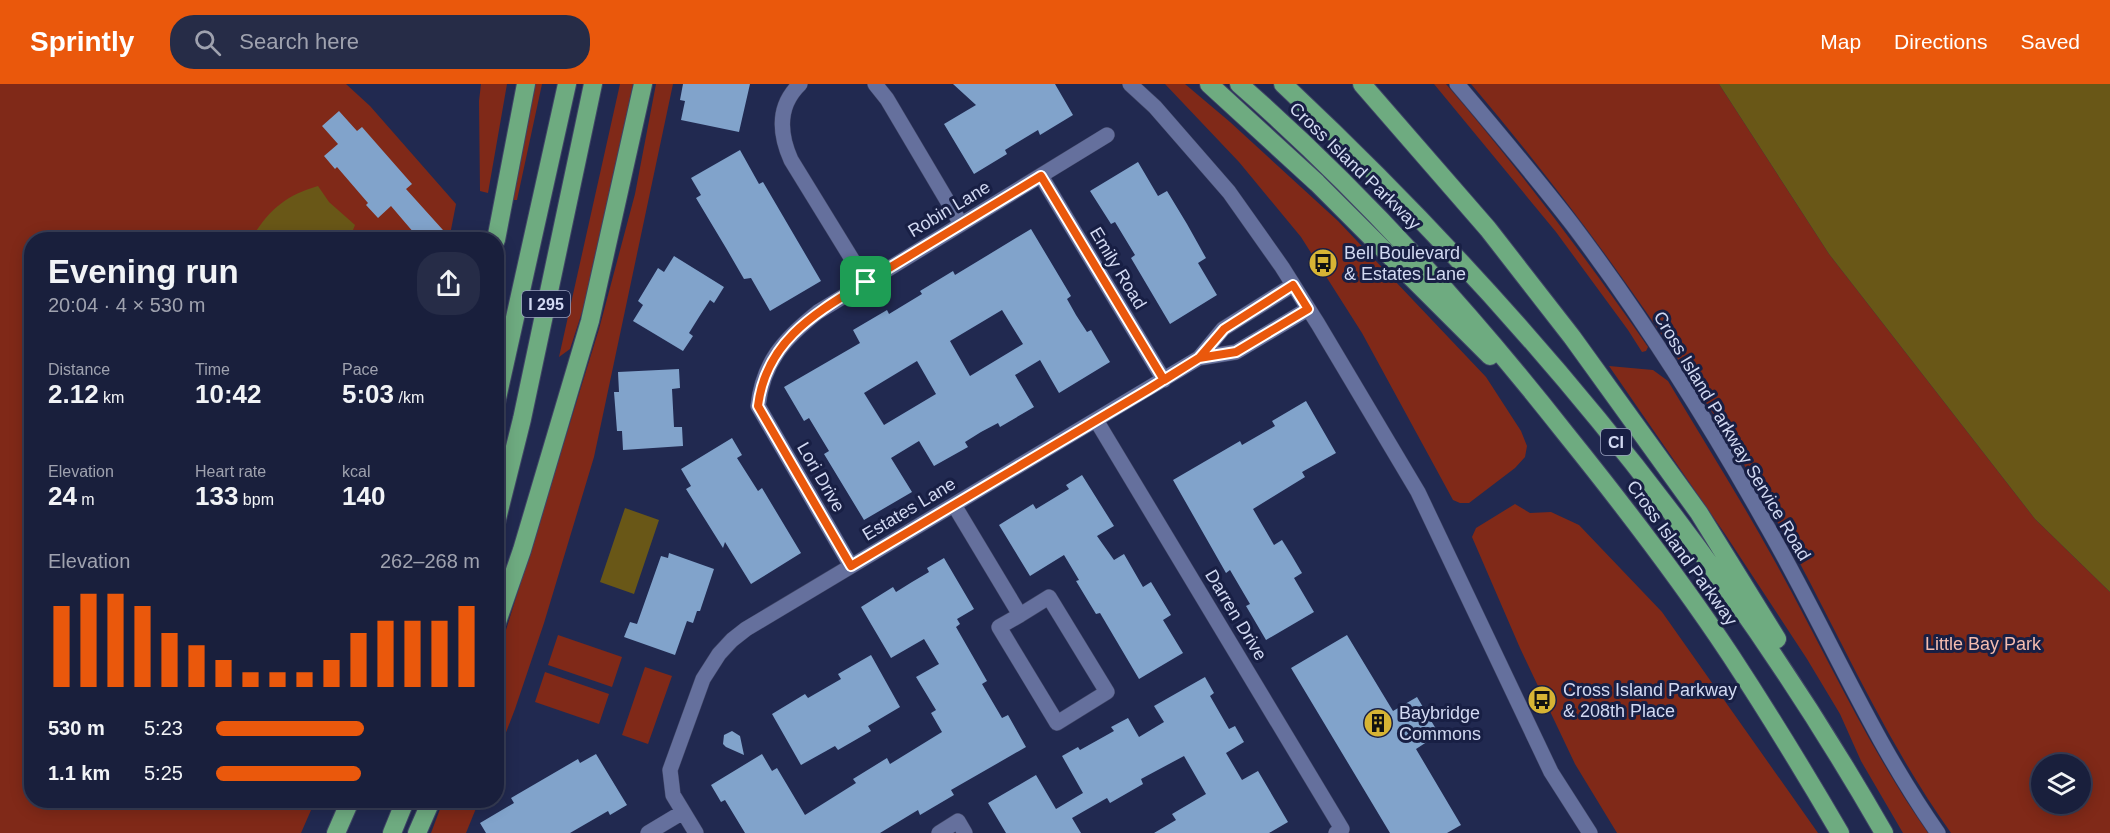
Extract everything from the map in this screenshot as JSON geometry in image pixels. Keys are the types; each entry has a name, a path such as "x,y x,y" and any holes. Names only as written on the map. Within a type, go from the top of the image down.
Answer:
{"highway":[{"path":"497,232 525,84"},
{"name":"I 295","path":"504,367 567,84"},
{"name":"I 295","path":"504,491 522,420 593,84"},
{"path":"504,602 522,550 590,321 643,84"},
{"path":"1209,84 1317,183 1567,434"},
{"name":"Cross Island Parkway","path":"1239,84 1330,168 1402,241 1480,328 1567,434 1644,533 1730,655 1840,833"},
{"name":"Cross Island Parkway","path":"1283,84 1433,233 1527,335 1572,388 1721,579 1781,666 1856,783 1884,833"},
{"path":"1362,84 1502,247 1565,328 1706,522 1789,661 1856,783"},
{"path":"336,833 347,808"},
{"path":"392,833 402,808"},
{"path":"417,833 428,808"}],"street":[{"path":"800,84 786,104 781,124 783,142 866,282"},
{"path":"875,84 887,99 961,224"},
{"path":"1130,84 1155,107 1229,192 1308,309 1418,492 1551,772 1590,833"},
{"name":"Cross Island Parkway Service Road","path":"1457,84 1573,226 1626,300 1680,382 1785,557 1893,764 1938,833"},
{"name":"Robin Lane","path":"758,406 760,390 768,368 780,347 796,329 818,312 866,282 1107,135"},
{"name":"Emily Road","path":"1041,176 1164,380"},
{"name":"Estates Lane","path":"696,833 673,795 670,770 703,679 719,654 732,640 746,629 1199,358 1224,329 1293,285"},
{"name":"Estates Lane","path":"1199,358 1236,352 1308,309"},
{"name":"Lori Drive","path":"758,406 851,566"},
{"name":"Darren Drive","path":"1096,420 1339,831"},
{"path":"954,505 1020,615"},
{"path":"1049,597 1107,692 1057,723 999,627 1020,615 1049,597"},
{"path":"648,833 683,812"},
{"path":"939,833 958,821 965,833"}],"green space":[{"path":"0,84 346,84 370,106 456,204 451,232 24,232 24,808 312,808 301,833 0,833"},
{"path":"481,84 507,84 488,193 480,191 479,101"},
{"path":"535,84 542,84 517,200 513,200"},
{"path":"620,84 633,84 607,217 586,300 570,349 559,357"},
{"path":"656,84 673,84 594,457 544,623 504,738 504,636 599,329 635,194"},
{"path":"1165,84 1185,84 1230,122 1338,221 1486,377 1521,431 1527,446 1525,457 1515,468 1469,503 1453,500 1362,333 1301,237 1239,162"},
{"path":"1434,84 1446,84 1525,180 1624,313 1648,347 1646,351 1642,352 1556,232"},
{"name":"Little Bay Park","path":"1471,84 1719,84 1829,254 2035,519 2110,592 2110,833 1951,833 1925,795 1878,715 1793,550 1737,452 1631,290 1554,186"},
{"path":"1609,366 1653,370 1668,381 1735,491 1885,766 1928,833 1903,833 1861,761 1840,714 1807,659 1725,534"},
{"path":"1515,504 1530,513 1551,512 1579,525 1662,612 1818,833 1617,833 1575,764 1520,648 1472,537 1476,528"},
{"path":"558,635 622,657 612,687 548,665"},
{"path":"645,667 672,676 648,744 622,735"},
{"path":"545,672 609,694 599,724 535,702"},
{"path":"440,808 476,808 466,833 431,833"}],"shaded area":[{"path":"1719,84 2110,84 2110,592 2035,519 1829,254"},
{"path":"318,186 329,202 355,225 352,232 256,232 278,206 296,194"},
{"path":"625,508 659,520 634,594 600,582"}],"building":[{"path":"683,84 750,84 739,132 681,120 685,101 680,100"},
{"path":"953,84 1055,84 1073,115 1040,135 1038,130 1005,150 1007,154 974,174 944,124 976,105"},
{"path":"339,111 357,131 362,127 412,184 406,189 445,232 413,232 391,206 378,218 337,167 335,169 324,156 338,144 322,126"},
{"path":"740,150 759,184 763,182 821,281 770,311 751,278 744,279 696,198 701,195 691,178"},
{"path":"1138,162 1158,196 1167,191 1187,224 1206,258 1198,263 1217,295 1170,324 1131,258 1135,255 1115,222 1111,224 1090,191"},
{"path":"1031,229 1071,296 1067,299 1076,315 1087,332 1091,330 1110,362 1059,393 1040,360 1015,375 1034,407 1000,427 998,423 981,432 965,442 968,447 934,466 919,441 891,458 912,492 864,520 824,454 829,451 809,418 804,421 784,387 860,343 853,330 887,310 889,314 922,294 920,291 953,271 955,275","holes":["1002,310 1023,344 970,376 950,341","917,361 936,394 884,425 864,393"]},
{"path":"674,256 724,287 714,303 710,300 699,317 689,333 693,336 683,351 633,321 643,305 638,301 658,268 664,272"},
{"path":"679,369 680,388 672,389 674,427 682,427 683,446 623,450 622,431 617,431 614,392 619,392 618,372"},
{"path":"1306,401 1336,453 1302,472 1305,477 1253,509 1274,545 1282,540 1292,556 1302,573 1294,578 1314,612 1266,640 1246,606 1250,604 1230,570 1226,573 1173,480 1240,441 1242,445 1275,426 1272,421"},
{"path":"732,438 742,455 737,458 758,491 762,488 801,553 751,584 725,542 723,548 686,489 691,486 681,469"},
{"path":"1082,475 1114,526 1097,536 1114,560 1124,554 1143,587 1151,582 1171,615 1163,620 1183,653 1139,679 1100,613 1096,614 1076,581 1079,580 1064,555 1030,576 999,525 1033,504 1036,509 1069,489 1066,485"},
{"path":"669,553 714,569 700,611 697,611 693,623 687,621 675,655 624,637 630,622 637,624 661,556 668,558"},
{"path":"944,558 974,609 957,619 960,624 956,627 987,681 982,684 1002,718 1008,715 1026,747 951,790 954,795 920,815 918,810 880,833 745,833 725,800 721,802 711,785 762,754 772,771 777,768 805,815 856,783 853,779 887,758 890,764 942,732 931,713 936,710 916,677 939,664 924,639 891,658 861,607 893,587 896,592 929,572 927,568"},
{"name":"Baybridge Commons","path":"1347,635 1393,711 1417,697 1439,734 1416,749 1461,825 1447,833 1390,833 1291,668"},
{"path":"871,655 900,707 868,726 871,731 838,750 835,746 801,765 772,714 805,694 808,698 841,679 838,674"},
{"path":"1205,677 1214,693 1210,696 1229,729 1235,726 1244,742 1226,753 1242,780 1258,771 1288,822 1269,833 1154,833 1176,820 1172,814 1206,794 1184,756 1141,779 1143,784 1110,803 1107,798 1072,818 1081,833 1006,833 988,803 1036,775 1056,809 1083,793 1062,756 1078,747 1080,750 1114,731 1111,727 1128,718 1139,737 1164,722 1154,706"},
{"path":"732,731 740,736 744,755 723,744 724,735"},
{"path":"596,754 627,805 610,815 608,811 570,833 486,833 480,823 514,803 511,798 578,759 580,763"}],"place":[{"name":"Bell Boulevard & Estates Lane","path":"1323,263"},
{"name":"Cross Island Parkway & 208th Place","path":"1542,700"},
{"name":"Baybridge Commons","path":"1378,723"}],"route":[{"path":"866,282 818,312 796,329 780,347 768,368 760,390 758,406 851,566 1149,389 1164,380 1199,358 1236,352 1308,309 1293,285 1224,329 1199,358 1164,380 1041,176 866,282"}]}
